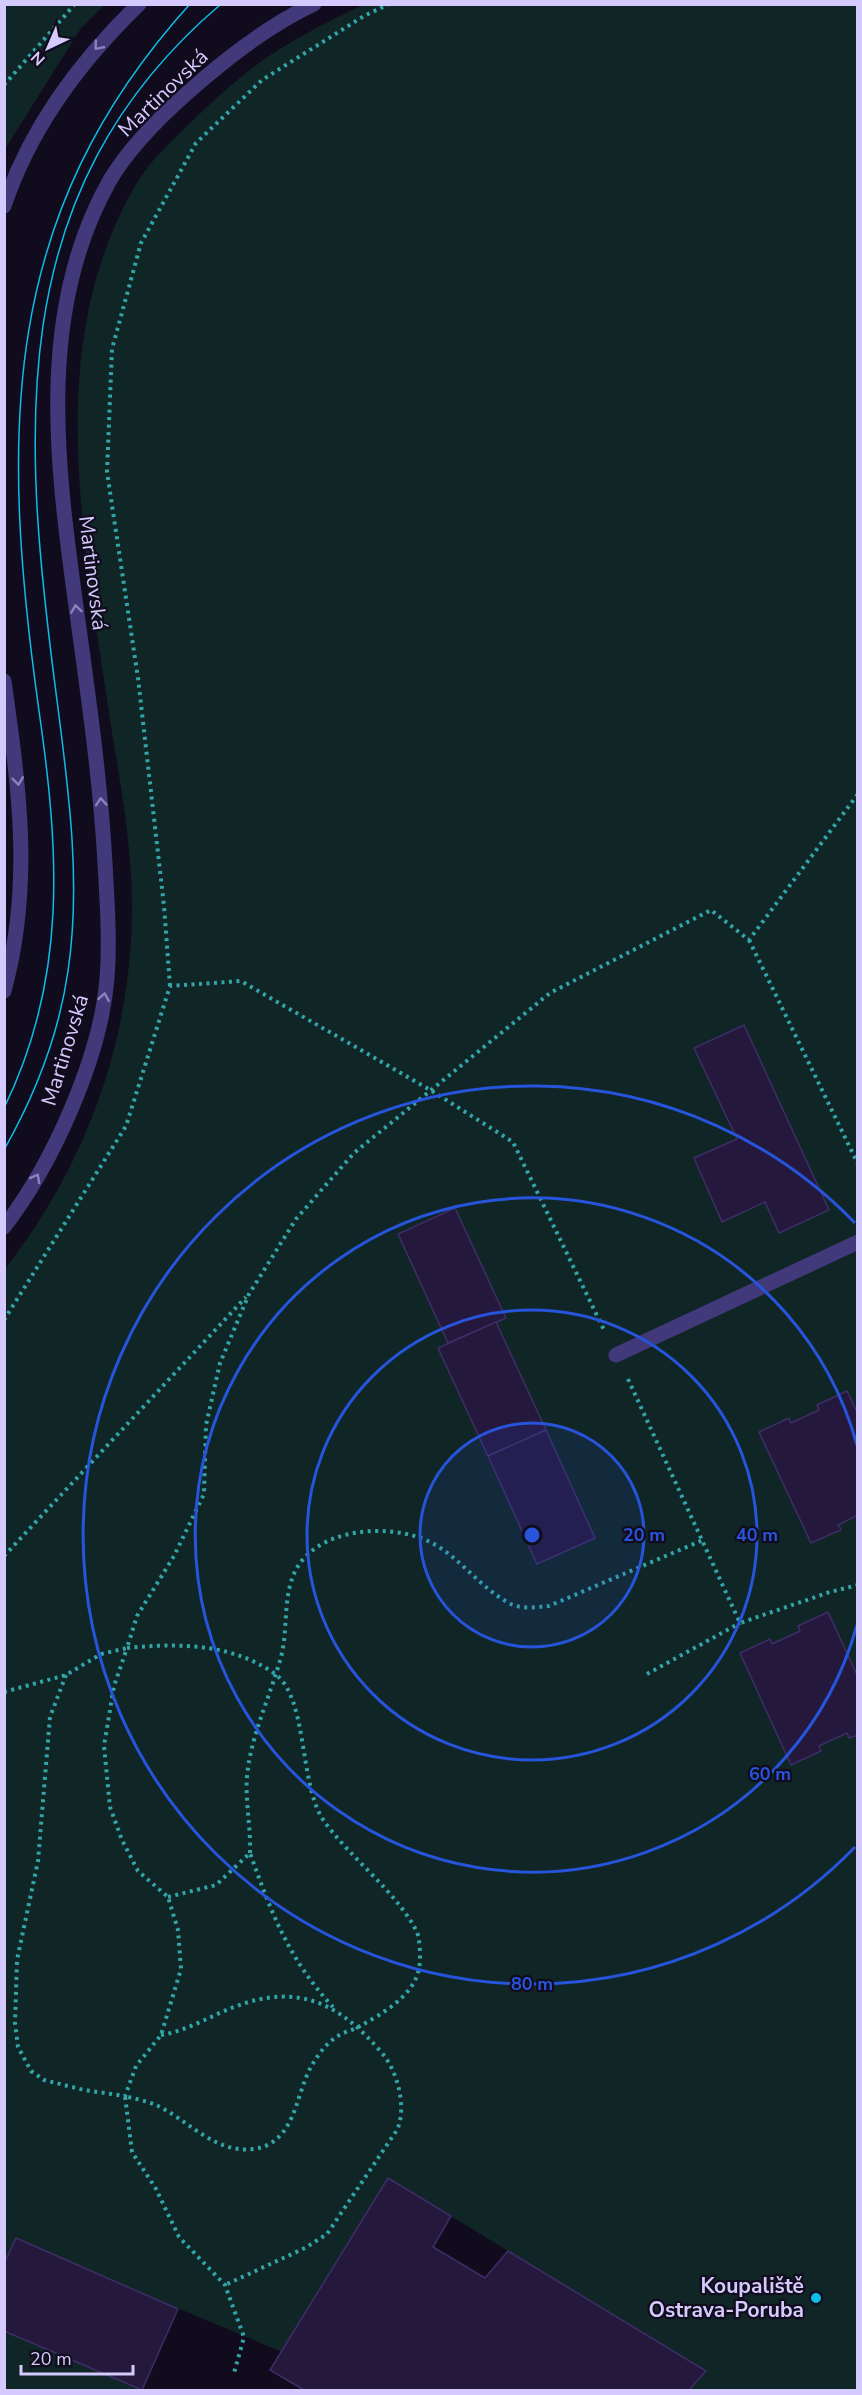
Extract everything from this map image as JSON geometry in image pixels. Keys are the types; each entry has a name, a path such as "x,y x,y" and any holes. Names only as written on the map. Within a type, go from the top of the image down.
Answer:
{"street":[{"path":"4,206 29,147 54,103 110,32 139,4"},
{"name":"Martinovská","path":"4,1227 20,1208 60,1134 82,1078 100,1022 107,981 109,928 100,778 67,542 56,418 60,347 74,272 95,211 112,178 140,140 214,69 265,33 314,4"},
{"path":"4,681 23,836 17,935 4,991"},
{"path":"616,1355 858,1242"}],"path":[{"path":"4,85 75,4"},
{"path":"4,1320 126,1126 170,986 164,906 138,678 107,472 112,349 141,243 196,143 262,80 364,16 389,4"},
{"path":"749,940 858,794"},
{"path":"234,2373 244,2337 225,2285 179,2237 156,2189 132,2152 125,2097 136,2066 161,2034 181,1969 178,1930 168,1897 138,1871 122,1840 110,1807 104,1746 114,1686 137,1616 174,1556 204,1494 206,1425 220,1363 249,1294 296,1219 354,1153 550,993 711,910 749,940 858,1164"},
{"path":"170,986 241,981 432,1090 513,1142 616,1355 740,1623"},
{"path":"4,1556 249,1294"},
{"path":"225,2285 305,2248 327,2234 397,2130 402,2119 402,2105 390,2062 359,2026 333,2007 316,1989 286,1945 250,1853 247,1776 251,1752 274,1673 281,1657 293,1575 311,1553 335,1539 371,1531 408,1533 433,1543 509,1604 532,1608 549,1606 703,1540"},
{"path":"646,1674 740,1623 830,1592 858,1585"},
{"path":"4,1692 66,1675 101,1654 127,1648 201,1646 245,1657 274,1673 284,1682 299,1725 308,1778 322,1820 400,1907 418,1934 420,1969 406,1994 359,2026 336,2037 320,2053 307,2073 290,2123 283,2133 263,2146 252,2149 215,2142 156,2105 44,2080 31,2071 18,2047 15,2023 17,1960 38,1861 50,1717 66,1675"},
{"path":"168,1897 216,1885 250,1853"},
{"path":"161,2034 174,2032 236,2006 266,1998 296,1997 333,2007"}],"green space":[{"path":"5,4 104,5 81,28 5,149"},
{"path":"363,5 857,5 857,2390 689,2390 706,2371 388,2178 282,2352 118,2283 5,2264 5,1269 34,1229 59,1187 81,1143 99,1098 124,1004 130,955 132,906 130,855 97,635 81,501 78,433 80,367 90,302 110,238 140,178 156,157 219,96 263,60 286,45"},
{"path":"5,2331 140,2390 5,2390"}],"building":[{"path":"744,1025 829,1210 779,1233 765,1202 722,1222 694,1158 737,1139 694,1048"},
{"path":"455,1208 506,1318 448,1343 398,1234"},
{"path":"496,1322 546,1430 488,1456 438,1348"},
{"path":"847,1391 858,1414 858,1515 838,1525 841,1530 811,1543 759,1432 789,1418 791,1423 819,1410 817,1405"},
{"path":"546,1430 595,1538 537,1564 488,1456"},
{"path":"828,1612 858,1677 858,1735 849,1738 847,1733 819,1746 821,1751 791,1765 740,1653 770,1639 772,1644 800,1631 798,1626"},
{"path":"388,2178 451,2216 433,2247 485,2278 508,2251 706,2371 689,2390 304,2390 270,2370"},
{"path":"16,2238 178,2309 142,2390 4,2331 4,2264"}],"tram line":[{"path":"4,1108 25,1059 39,1011 48,962 53,913 54,863 51,813 26,609 19,512 20,420 29,331 48,246 81,164 127,83 190,4"},
{"path":"4,1150 36,1086 52,1041 64,995 72,938 72,839 37,510 35,416 43,325 63,238 97,155 149,77 221,4"}],"place":[{"name":"Koupaliště Ostrava-Poruba","path":"816,2298"}]}
